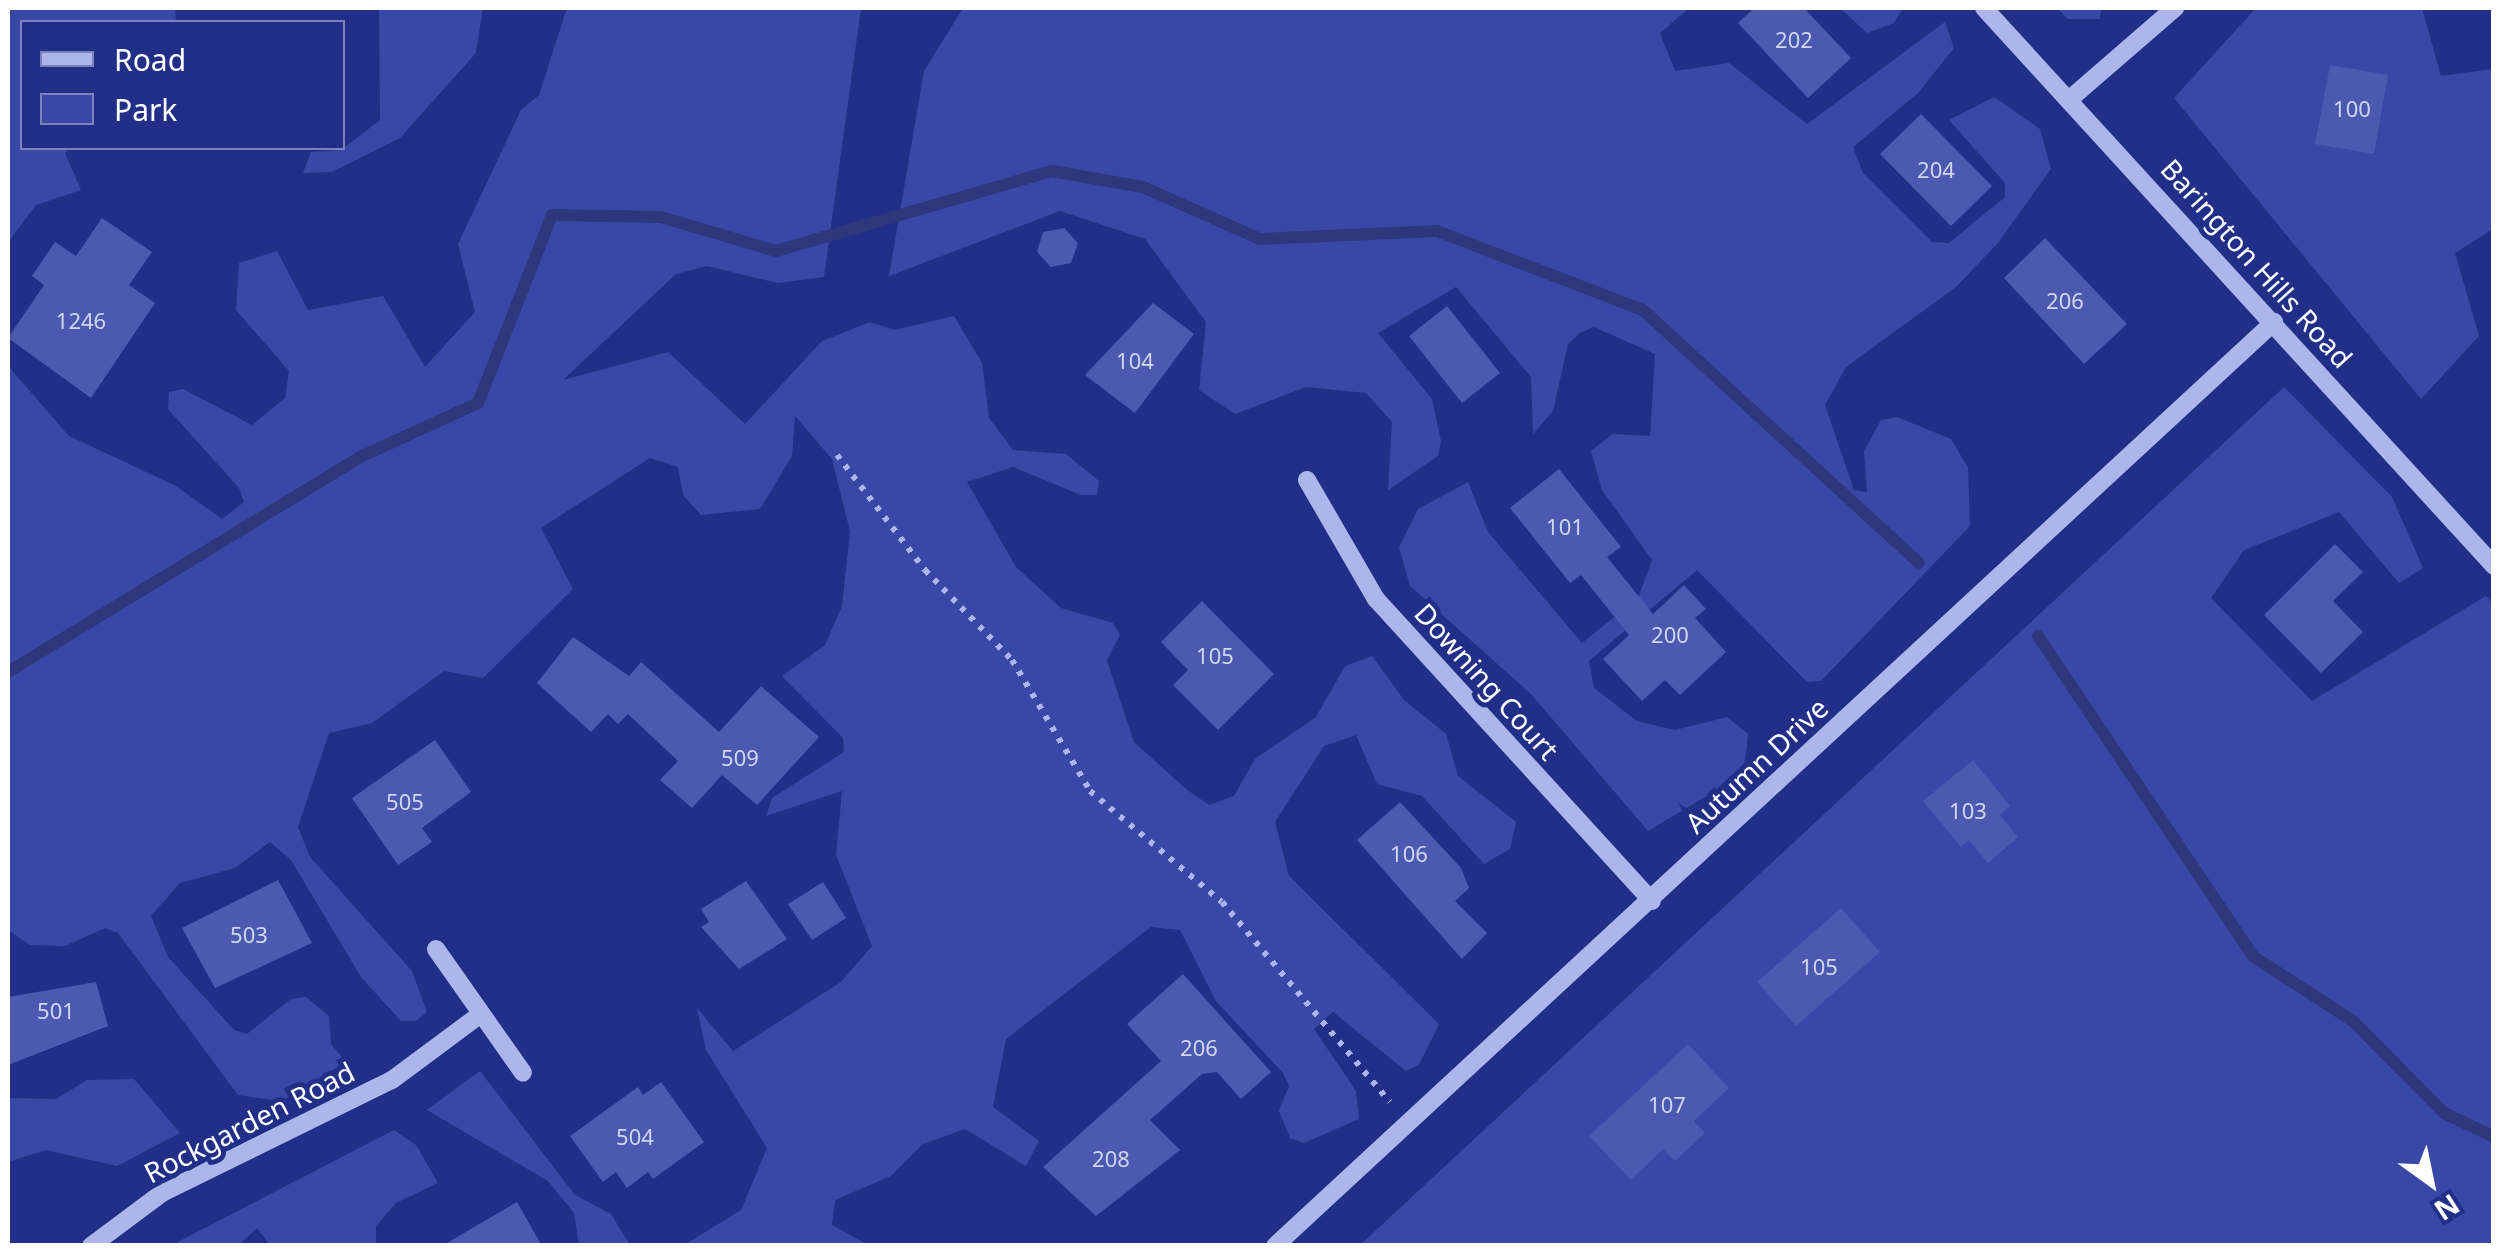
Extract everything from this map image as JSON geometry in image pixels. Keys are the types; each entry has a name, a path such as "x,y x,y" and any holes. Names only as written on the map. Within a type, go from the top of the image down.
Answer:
{"street":[{"name":"Barington Hills Road","path":"1984,8 2071,98 2491,562"},
{"path":"2071,98 2174,8"},
{"name":"Autumn Drive","path":"1275,1246 1340,1184 1410,1127 1458,1076 1652,901 2274,322"},
{"name":"Downing Court","path":"1306,480 1367,588 1652,901"},
{"path":"436,949 523,1073"},
{"name":"Rockgarden Road","path":"90,1246 162,1193 392,1080 481,1014"}],"path":[{"path":"837,454 925,570 1012,660 1090,791 1222,902 1410,1127"}],"green space":[{"path":"8,8 175,8 176,20 20,20 20,150 69,150 65,153 81,190 36,205 8,242"},
{"path":"379,8 483,8 476,53 400,138 332,172 303,173 311,152 345,150 380,120"},
{"path":"567,8 861,8 824,277 778,283 707,266 676,274 563,380 668,352 745,424 822,341 870,322 895,330 954,316 982,363 989,418 1013,450 1066,454 1099,481 1097,495 1081,495 1013,467 967,482 1016,567 1061,608 1113,623 1120,635 1107,660 1134,742 1186,789 1209,805 1234,796 1255,759 1316,717 1345,666 1372,656 1404,700 1446,734 1458,776 1516,822 1510,849 1484,864 1422,796 1377,784 1356,735 1324,746 1275,822 1289,876 1439,1024 1419,1065 1406,1071 1333,1012 1314,1029 1356,1091 1359,1119 1304,1143 1290,1138 1279,1111 1289,1086 1283,1073 1216,1001 1180,930 1151,927 1006,1039 993,1107 1039,1141 1026,1166 965,1129 923,1144 891,1176 835,1200 832,1225 868,1245 684,1245 741,1210 767,1148 706,1050 697,1008 733,1051 841,982 872,946 836,855 842,791 766,816 772,798 844,752 843,738 782,676 825,645 842,606 850,531 832,459 795,416 792,456 760,509 701,515 683,495 678,467 650,458 541,528 573,589 483,678 444,671 372,723 329,733 298,827 310,857 412,971 427,1012 416,1021 401,1021 361,977 291,860 270,842 235,868 180,883 151,916 168,957 234,1030 247,1034 291,999 306,997 329,1016 331,1044 346,1062 282,1101 238,1095 118,933 105,928 65,946 30,945 8,930 8,366 69,436 176,486 222,519 244,502 239,488 168,409 169,392 183,389 252,425 285,398 289,371 236,310 239,263 277,251 308,310 383,296 425,367 475,312 458,244 521,110 539,95"},
{"path":"963,8 1689,8 1660,33 1675,71 1729,63 1807,124 1945,22 1954,48 1918,93 1853,147 1863,173 1932,242 1949,243 2005,197 2005,183 1949,120 1994,97 2040,129 2051,169 1998,243 1956,287 1846,367 1825,405 1854,490 1867,492 1864,451 1881,420 1897,417 1951,439 1968,468 1970,526 1821,681 1807,682 1697,570 1589,661 1594,688 1637,721 1675,730 1727,717 1748,734 1745,762 1725,785 1648,831 1531,694 1410,586 1399,547 1418,509 1468,482 1488,532 1582,643 1638,598 1652,560 1602,490 1591,451 1612,434 1650,436 1655,354 1594,327 1580,333 1568,344 1553,411 1533,434 1531,377 1456,287 1378,333 1432,399 1441,441 1438,456 1388,490 1392,422 1366,393 1306,387 1235,414 1199,390 1206,322 1145,239 1060,211 889,276 924,71"},
{"path":"1840,8 1903,8 1894,23 1867,33"},
{"path":"2057,8 2101,8 2100,19 2068,19"},
{"path":"2256,8 2422,8 2441,76 2493,69 2493,229 2455,253 2479,336 2421,399 2174,98"},
{"path":"2284,387 2392,497 2423,568 2399,583 2339,512 2244,550 2211,598 2312,701 2486,596 2493,604 2493,1245 1359,1246"},
{"path":"480,1071 575,1195 611,1214 630,1245 579,1245 574,1213 548,1181 427,1110"},
{"path":"134,1079 180,1133 117,1166 46,1150 8,1162 8,1098 56,1099 87,1080"},
{"path":"394,1130 416,1145 438,1183 396,1203 376,1226 376,1245 270,1245 257,1228 239,1245 172,1245"}],"building":[{"path":"1754,8 1804,8 1851,58 1808,98 1738,23"},
{"path":"2330,65 2388,75 2374,154 2315,144"},
{"path":"1921,114 1992,186 1951,226 1880,154"},
{"path":"102,218 152,252 129,285 155,303 91,398 8,338 44,285 32,276 55,242 76,256"},
{"path":"1064,228 1078,243 1071,263 1051,267 1037,252 1043,232"},
{"path":"2045,238 2127,324 2084,364 2004,278"},
{"path":"1153,303 1194,334 1135,413 1085,375"},
{"path":"1447,306 1500,373 1462,403 1409,336"},
{"path":"1559,469 1621,547 1607,557 1653,614 1684,585 1706,609 1695,618 1726,652 1680,695 1665,680 1642,701 1603,659 1629,635 1581,575 1570,583 1510,508"},
{"path":"2335,544 2363,572 2333,601 2363,632 2321,673 2264,615"},
{"path":"1202,601 1274,674 1218,730 1173,685 1188,670 1161,642"},
{"path":"573,637 629,676 641,662 719,732 761,686 819,737 757,805 722,775 692,808 660,780 678,761 628,714 618,724 608,714 591,732 537,683"},
{"path":"435,740 471,792 422,828 432,842 398,865 352,798"},
{"path":"1973,760 2010,806 2000,815 2018,837 1988,863 1969,840 1961,847 1923,801"},
{"path":"1400,802 1461,868 1469,888 1455,901 1487,933 1462,959 1357,840"},
{"path":"278,880 312,943 215,988 182,928"},
{"path":"746,881 787,939 739,969 701,927 709,922 701,909"},
{"path":"823,882 846,918 812,940 788,904"},
{"path":"1841,908 1880,952 1796,1026 1757,982"},
{"path":"1183,974 1271,1072 1241,1099 1217,1072 1202,1074 1150,1120 1180,1150 1096,1216 1043,1167 1161,1061 1127,1024"},
{"path":"96,982 108,1026 8,1065 8,997"},
{"path":"1688,1044 1729,1088 1694,1121 1705,1133 1675,1161 1663,1149 1631,1180 1589,1136"},
{"path":"661,1082 704,1142 653,1179 648,1172 627,1188 616,1172 603,1182 570,1136 638,1087 643,1095"},
{"path":"517,1202 542,1246 442,1246"}],"waterway":[{"path":"8,672 358,458 478,403 552,215 661,217 776,251 1052,171 1143,187 1260,239 1437,231 1643,310 1919,563"},
{"path":"2038,636 2254,957 2353,1021 2444,1113 2494,1137"}]}
